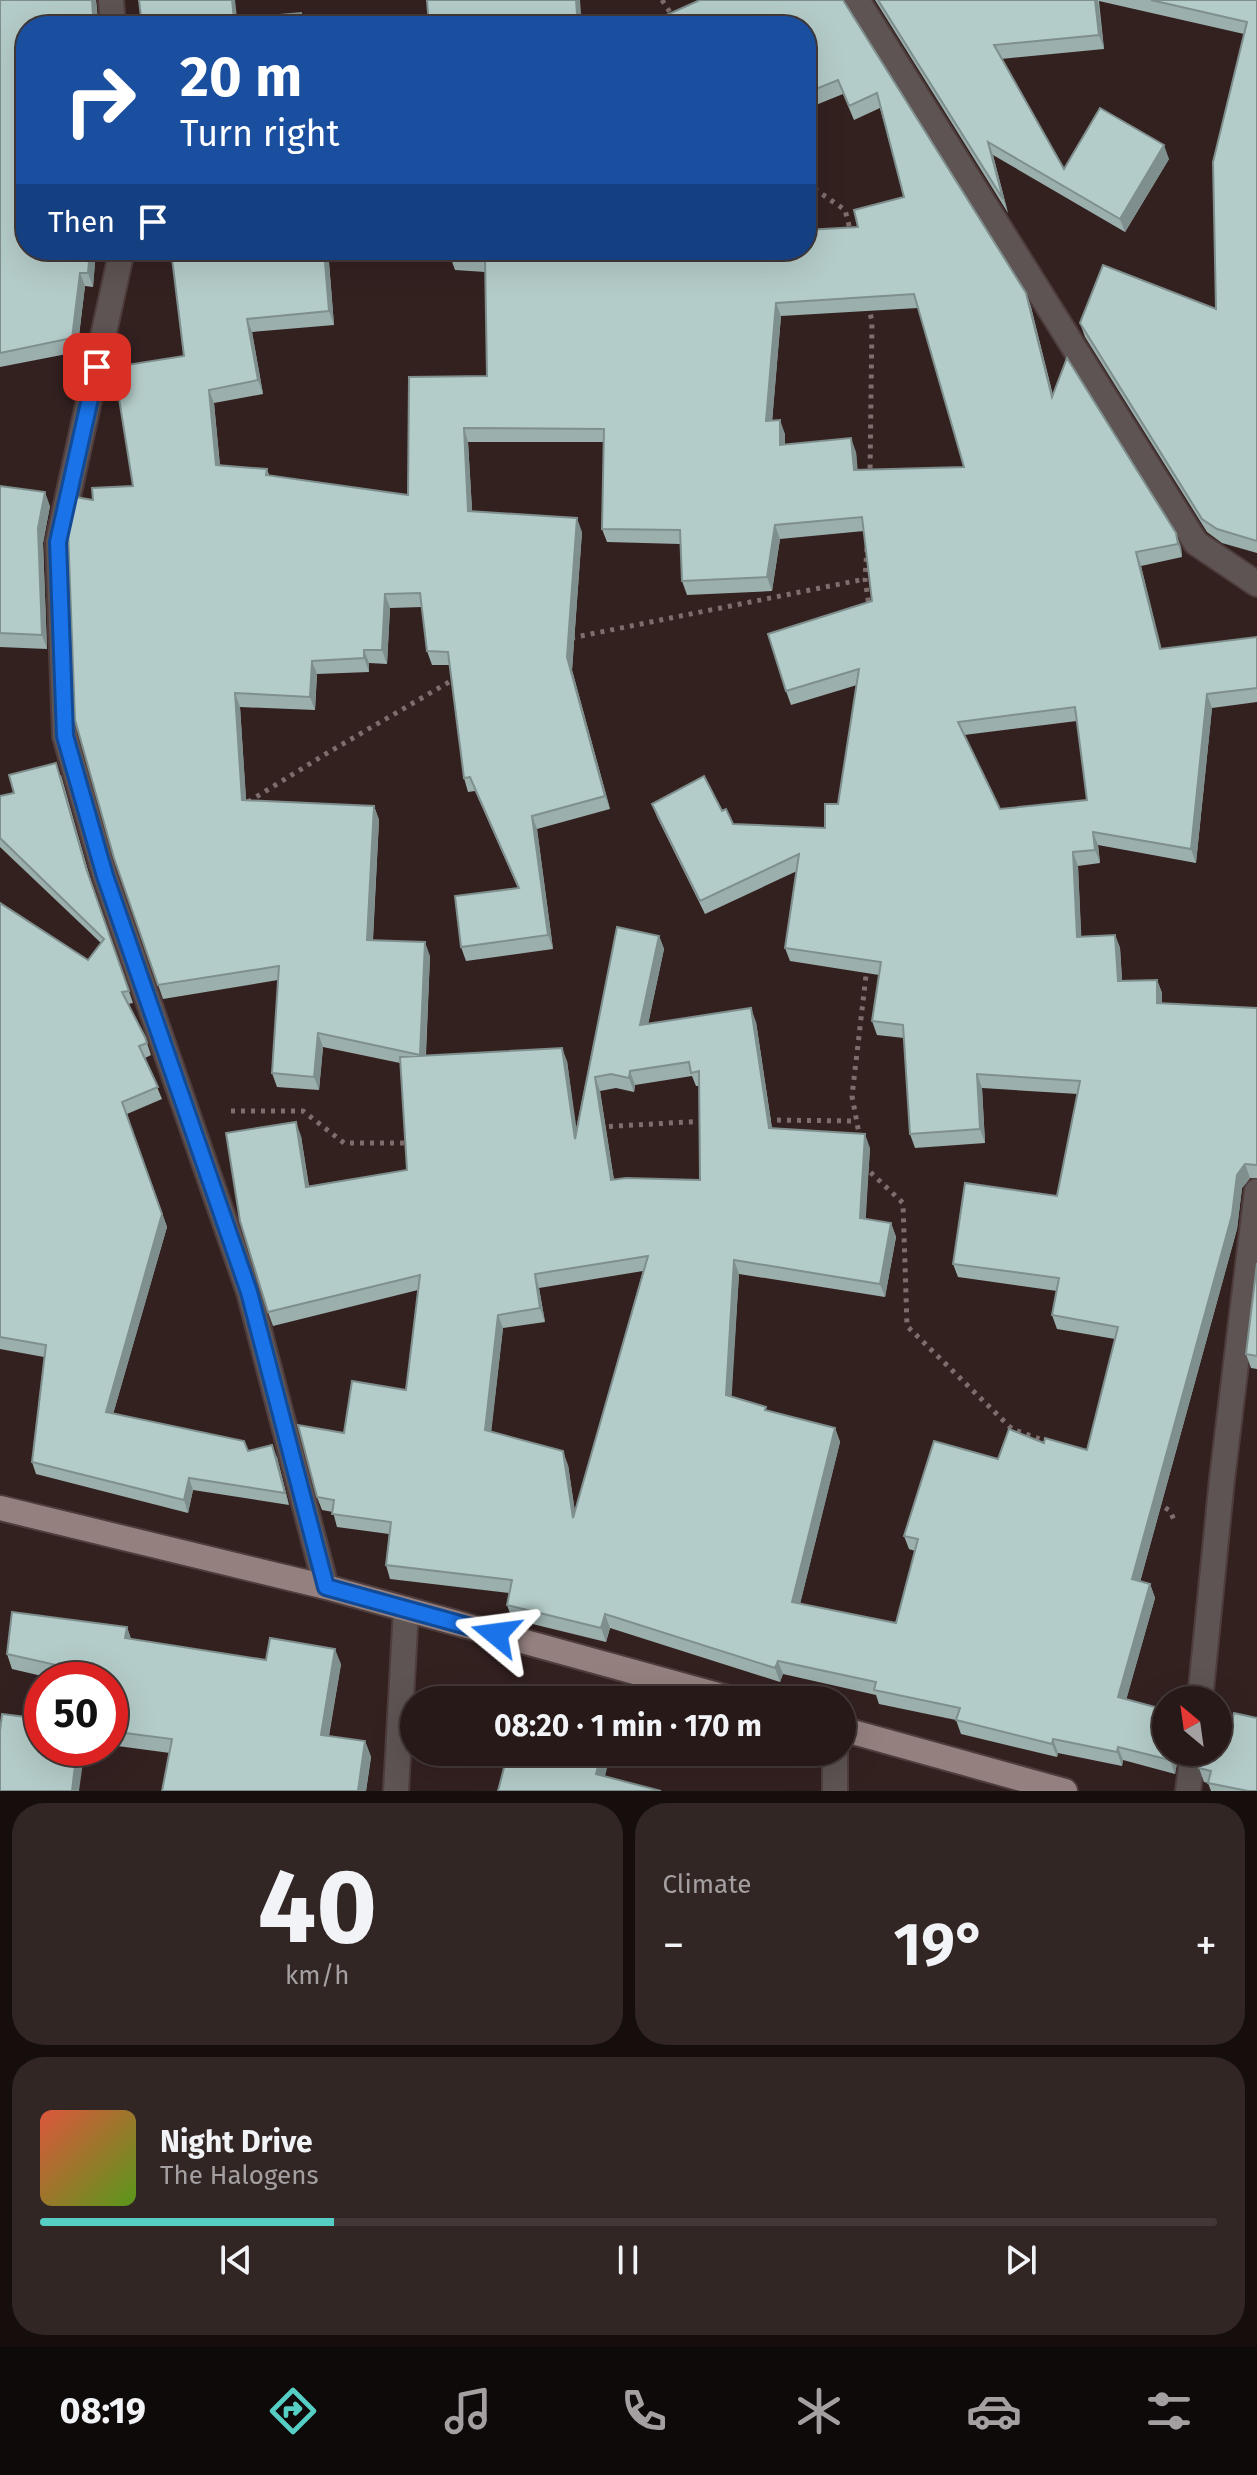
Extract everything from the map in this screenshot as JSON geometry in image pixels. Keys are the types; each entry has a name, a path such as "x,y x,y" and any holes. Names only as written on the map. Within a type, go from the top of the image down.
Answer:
{"main road":[{"path":"0,1508 326,1587 685,1686"},
{"path":"856,1733 1065,1791"}],"street":[{"path":"857,0 1196,543 1257,584"},
{"path":"120,260 58,542 65,736 105,876 249,1292 326,1587"},
{"path":"1201,1686 1222,1479 1257,1191"},
{"path":"396,1791 406,1609"},
{"path":"835,1766 835,1791"},
{"path":"1188,1791 1191,1766"}],"path":[{"path":"816,190 845,210 852,237"},
{"path":"865,293 872,321 870,485"},
{"path":"867,548 865,579 870,610"},
{"path":"570,639 865,579"},
{"path":"237,809 467,672"},
{"path":"862,1145 852,1096 869,958"},
{"path":"186,1111 303,1111 344,1143 418,1143"},
{"path":"765,1120 856,1121"},
{"path":"598,1128 719,1121"},
{"path":"864,1157 867,1169 903,1203 907,1326 1012,1429 1055,1445"},
{"path":"1147,1494 1170,1511 1176,1524"}],"building":[{"path":"0,0 92,0 94,16 16,16 16,260 89,260 88,273 80,273 72,338 0,353"},
{"path":"139,0 232,0 234,16 141,16"},
{"path":"427,0 576,0 577,16 428,16"},
{"path":"700,0 843,0 1026,293 1052,397 1067,358 1176,533 1178,544 1136,552 1160,649 1257,637 1257,688 1207,694 1191,849 1093,832 1095,850 1073,852 1077,937 1115,935 1118,981 1157,980 1157,1003 1257,1008 1257,1165 1245,1164 1237,1175 1232,1215 1132,1579 1150,1584 1118,1697 1152,1706 1152,1756 1118,1747 1117,1752 1053,1739 1052,1744 956,1720 960,1708 874,1690 876,1682 778,1661 775,1668 605,1614 601,1628 507,1605 512,1580 386,1565 391,1522 332,1514 334,1500 317,1497 298,1425 344,1433 352,1381 406,1390 420,1275 268,1312 240,1221 226,1133 296,1122 306,1187 407,1170 400,1057 562,1048 575,1139 617,927 659,936 640,1025 751,1008 769,1128 865,1134 860,1218 891,1223 880,1284 734,1260 726,1395 766,1407 765,1410 835,1428 792,1602 896,1623 918,1539 904,1536 934,1441 998,1459 1009,1429 1044,1443 1045,1438 1087,1450 1118,1327 1052,1315 1059,1278 953,1264 965,1183 1057,1196 1080,1081 977,1074 980,1129 910,1134 903,1025 872,1021 881,962 785,948 799,854 700,901 652,804 704,776 722,811 726,809 733,824 825,828 825,804 838,804 859,669 786,691 768,634 872,601 862,517 775,525 767,577 682,581 680,530 602,529 604,429 464,428 468,511 577,518 567,657 605,796 532,816 548,935 461,947 455,896 519,888 470,777 464,778 448,652 427,651 420,593 385,594 382,650 364,650 364,658 312,661 310,697 235,693 242,800 374,806 367,940 425,942 420,1055 318,1033 314,1077 272,1073 279,966 158,985 114,858 75,720 68,530 75,497 93,500 92,488 133,486 114,367 184,356 172,260 325,260 329,311 247,319 258,380 209,390 216,465 267,469 266,475 408,495 409,377 487,376 485,260 816,260 816,229 858,227 854,210 904,197 877,93 849,106 838,80 816,89 816,16 664,16","holes":["914,294 964,467 854,470 851,438 780,445 780,420 766,421 776,303","1075,707 1087,800 1000,809 958,722","689,1062 691,1073 699,1071 700,1180 611,1180 595,1077 611,1074 629,1078 630,1071","648,1256 573,1518 563,1451 485,1430 498,1315 540,1308 535,1274"]},
{"path":"878,0 1095,0 1099,35 994,45 1064,169 1100,108 1164,145 1120,219 988,142 1003,199"},
{"path":"1151,0 1257,0 1257,541 1217,529 1202,519 1080,323 1103,265 1216,309 1213,162 1247,22"},
{"path":"301,13 301,16 268,16"},
{"path":"0,486 45,492 38,528 42,635 0,633"},
{"path":"56,763 86,868 129,991 122,992 147,1043 139,1046 158,1087 122,1102 162,1214 106,1412 244,1441 248,1451 272,1445 285,1493 189,1478 184,1500 32,1462 46,1345 0,1337 0,903 88,960 104,939 0,838 0,796 14,793 9,775"},
{"path":"1257,1263 1257,1356 1246,1354"},
{"path":"12,1612 127,1627 125,1638 266,1660 270,1638 335,1649 321,1735 365,1741 358,1791 162,1791 172,1739 128,1733 128,1662 43,1662 7,1654"},
{"path":"1234,1713 1257,1718 1257,1791 1208,1783 1211,1771 1199,1768 1232,1766"},
{"path":"2,1714 24,1717 24,1766 75,1766 72,1791 0,1791"},
{"path":"504,1766 598,1766 596,1774 661,1791 498,1791"}],"route":[{"path":"97,367 58,542 65,736 105,876 249,1292 326,1587 496,1634"}]}
